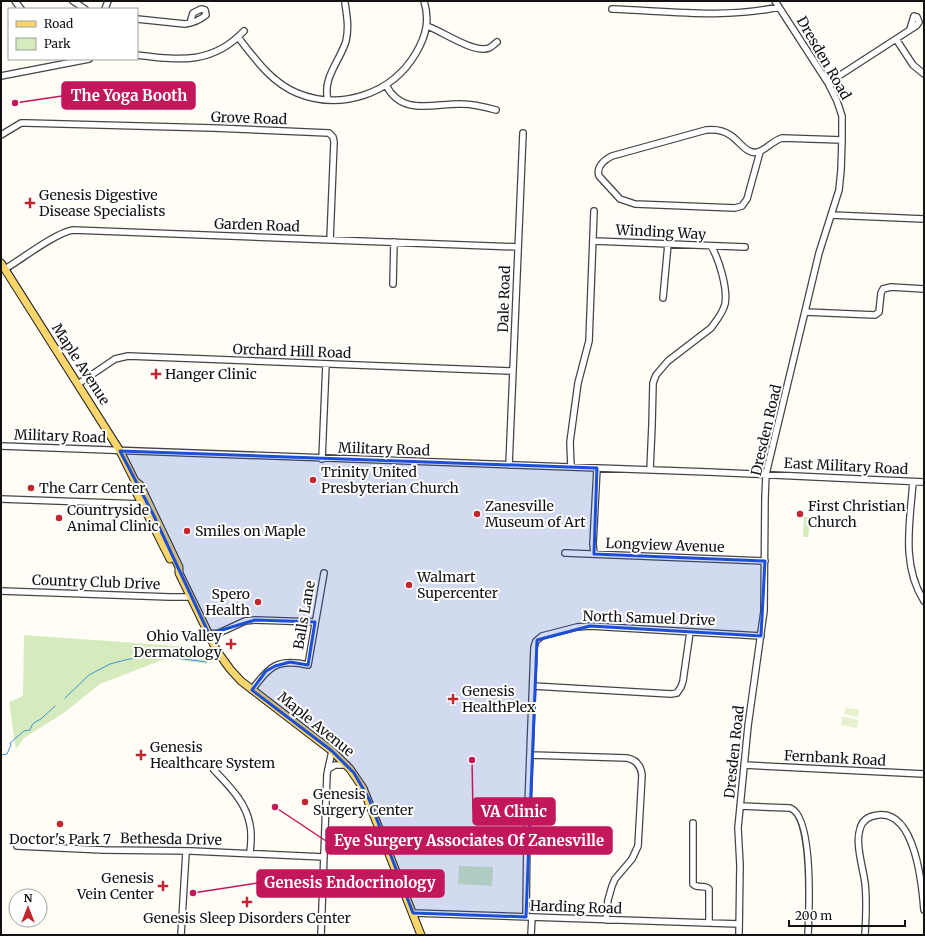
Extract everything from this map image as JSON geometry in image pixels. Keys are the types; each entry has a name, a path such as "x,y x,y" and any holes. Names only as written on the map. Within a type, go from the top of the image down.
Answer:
{"main road":[{"name":"Maple Avenue","path":"3,266 120,451 135,481 140,486 179,567 179,573 190,597 217,651 241,682 332,751 347,765 360,782 369,799 421,935"},
{"name":"Maple Avenue","path":"135,481 134,488 174,569 179,573"}],"street":[{"path":"73,1 81,8"},
{"path":"238,37 262,67 281,84 304,95 328,100 354,98 370,93 386,85 411,62 420,46 427,26 427,12 424,1"},
{"name":"Dresden Road","path":"739,935 740,865 738,828 752,691 765,600 766,474 822,243 838,194 842,140 842,120 840,109 828,83 775,1"},
{"path":"328,100 327,87 330,76 346,41 347,26 345,3"},
{"path":"612,9 706,13 760,11 779,7"},
{"path":"138,19 179,24 190,23"},
{"path":"427,26 458,41 480,48 490,47 497,42"},
{"path":"828,83 910,29"},
{"path":"138,55 180,60 196,58 216,52 244,31"},
{"path":"896,39 913,65 924,74"},
{"path":"1,76 84,60"},
{"path":"386,85 393,96 414,106 428,107 467,104 496,110"},
{"name":"Grove Road","path":"1,135 21,123 26,122 329,133 334,142 330,240"},
{"path":"760,152 749,151 733,136 725,132 706,130 612,156 604,161 598,170 599,176 610,189 620,199 627,202 653,206 735,208 742,206 747,199 760,152 774,141 782,138 842,140"},
{"name":"Dale Road","path":"508,465 523,133"},
{"path":"571,467 570,442 578,383 589,341 594,211"},
{"path":"831,215 924,219"},
{"name":"Garden Road","path":"3,266 62,233 72,230 518,247"},
{"name":"Winding Way","path":"594,241 711,246 717,258 723,279 726,295 724,306 715,323 711,328 668,361 656,375 653,383 650,470"},
{"path":"393,284 394,242"},
{"path":"663,298 668,244"},
{"path":"711,246 745,248"},
{"path":"805,312 875,316 879,312 880,293 883,288 924,289"},
{"name":"Orchard Hill Road","path":"78,384 121,356 513,371"},
{"path":"322,459 326,364"},
{"name":"Military Road","path":"1,446 322,459 766,474"},
{"path":"594,554 597,468"},
{"name":"East Military Road","path":"766,474 924,482"},
{"path":"913,482 909,532 910,559 914,581 924,601"},
{"path":"1,499 143,504"},
{"name":"Longview Avenue","path":"565,553 765,561"},
{"name":"Balls Lane","path":"252,690 266,671 275,666 290,662 308,665 324,573"},
{"name":"Country Club Drive","path":"1,591 190,597"},
{"path":"208,634 219,633 244,621 315,622"},
{"name":"North Samuel Drive","path":"533,686 534,647 538,639 542,636 584,626 761,636"},
{"path":"531,935 526,860 533,686 671,694 677,693 683,681 690,632"},
{"path":"213,643 219,633"},
{"path":"321,935 328,769 332,751"},
{"path":"530,755 627,758 637,762 640,767 642,776 638,846 635,855 612,886 608,900 606,920"},
{"path":"328,769 335,765 347,765"},
{"name":"Fernbank Road","path":"744,765 924,774"},
{"path":"214,770 236,794 249,819 251,829 250,854"},
{"path":"740,806 790,808 798,813 808,862 810,898 808,935"},
{"path":"865,935 865,884 859,833 860,827 869,817 880,814 889,816 898,821 909,836 919,872 924,910"},
{"path":"693,823 693,884 696,886 706,886 709,889 709,923"},
{"name":"Bethesda Drive","path":"17,846 324,857"},
{"path":"181,935 186,852"},
{"name":"Harding Road","path":"412,913 739,924"}],"highlighted area":[{"path":"120,451 597,468 594,554 765,561 761,636 590,626 537,640 526,917 413,913 369,799 354,773 332,751 252,690 266,671 275,666 290,662 308,665 315,622 255,620 209,634 153,514"}],"green space":[{"path":"804,517 811,517 808,537 803,537"},
{"path":"24,635 206,648 207,664 167,658 100,684 65,712 24,738 16,749 9,702 23,696"},
{"path":"846,708 859,710 858,717 844,714"},
{"path":"842,716 859,720 857,728 841,725"},
{"path":"459,866 493,867 492,886 458,884"}],"waterway":[{"path":"65,698 89,675 110,664 125,660 152,655 207,662"},
{"path":"1,755 7,754 11,745 10,743 24,731 30,730 35,722 41,719 55,706"}],"place":[{"name":"The Yoga Booth","path":"15,103"},
{"name":"Genesis Digestive Disease Specialists","path":"30,203"},
{"name":"Hanger Clinic","path":"156,374"},
{"name":"Trinity United Presbyterian Church","path":"313,480"},
{"name":"The Carr Center","path":"31,488"},
{"name":"Zanesville Museum of Art","path":"477,514"},
{"name":"First Christian Church","path":"800,514"},
{"name":"Countryside Animal Clinic","path":"59,518"},
{"name":"Smiles on Maple","path":"187,531"},
{"name":"Walmart Supercenter","path":"409,585"},
{"name":"Spero Health","path":"258,602"},
{"name":"Ohio Valley Dermatology","path":"231,644"},
{"name":"Genesis HealthPlex","path":"453,699"},
{"name":"Genesis Healthcare System","path":"141,755"},
{"name":"VA Clinic","path":"472,760"},
{"name":"Genesis Surgery Center","path":"305,802"},
{"name":"Eye Surgery Associates Of Zanesville","path":"275,807"},
{"name":"Doctor's Park 7","path":"60,824"},
{"name":"Genesis Vein Center","path":"163,886"},
{"name":"Genesis Endocrinology","path":"193,893"},
{"name":"Genesis Sleep Disorders Center","path":"247,902"}]}
